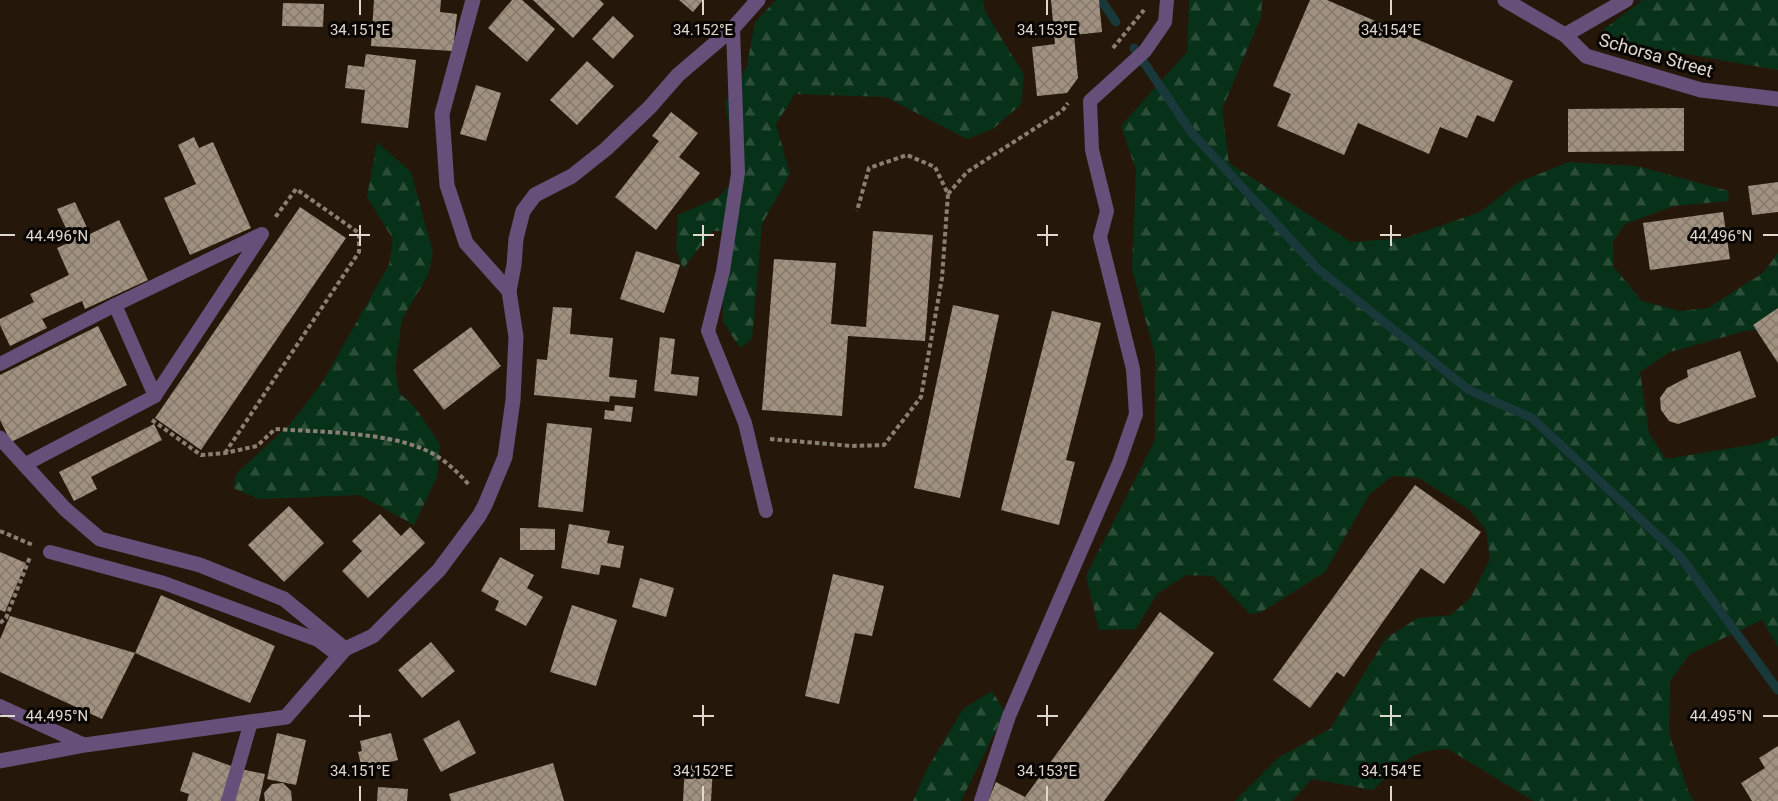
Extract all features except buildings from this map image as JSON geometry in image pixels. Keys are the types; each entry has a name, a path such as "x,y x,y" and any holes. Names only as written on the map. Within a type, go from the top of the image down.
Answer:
{"street":[{"path":"473,0 442,114 447,184 466,243 509,291"},
{"path":"0,761 85,746 286,717 342,652 373,636 440,570 479,516 506,457 513,400 516,337 509,291 516,239 523,211 535,195 572,176 606,149 650,107 678,75 733,28 758,0"},
{"name":"Schorsa Street","path":"1505,0 1565,35 1586,56 1701,90 1778,99"},
{"path":"1565,35 1626,0"},
{"path":"0,438 65,509 99,539 200,565 284,598 342,652"}],"lane":[{"path":"981,801 1009,716 1119,463 1136,414 1133,369 1100,237 1107,211 1092,150 1090,101 1145,51 1166,22 1167,0"},
{"path":"733,28 738,173 723,271 708,330 745,423 766,511"},
{"path":"0,364 262,234"},
{"path":"24,465 154,396 262,234"},
{"path":"115,305 154,396"},
{"path":"50,552 164,583 318,640 342,652"},
{"path":"0,706 85,746"},
{"path":"228,801 251,722"}],"path":[{"path":"1109,52 1146,8"},
{"path":"948,194 967,172 1062,111 1069,101"},
{"path":"748,438 852,446 884,445 921,397 942,278 948,194 935,167 907,155 869,168 857,211"},
{"path":"225,453 359,252 359,232 296,189 262,234"},
{"path":"135,406 201,455 225,453 257,446 275,429 385,439 423,449 442,460 460,475 485,505"},
{"path":"0,531 34,545 6,618 0,623"}],"green space":[{"path":"776,0 983,0 985,11 1024,75 1021,104 993,129 967,139 886,97 795,94 776,124 790,174 762,224 752,339 740,348 723,322 722,231 712,231 683,269 676,248 678,215 719,197 738,173 725,102 747,66 755,22"},
{"path":"1189,0 1262,0 1261,17 1222,109 1229,163 1351,242 1405,238 1480,212 1519,182 1569,162 1637,166 1729,191 1728,201 1674,206 1625,224 1613,242 1613,266 1642,301 1679,311 1708,308 1763,273 1778,253 1778,326 1745,331 1670,352 1640,372 1649,433 1666,459 1756,444 1778,436 1778,647 1762,620 1690,654 1670,681 1669,733 1688,791 1694,801 1534,801 1448,749 1415,755 1398,766 1373,790 1312,779 1292,801 1235,801 1278,758 1330,729 1386,638 1418,618 1451,615 1471,597 1490,559 1486,530 1470,510 1419,478 1392,476 1369,495 1325,572 1261,612 1250,614 1213,576 1186,575 1157,594 1136,629 1099,630 1086,576 1155,440 1155,355 1132,269 1136,170 1121,126 1187,52"},
{"path":"1643,0 1778,0 1778,70 1616,42 1603,30"},
{"path":"377,142 411,172 433,253 428,275 402,319 395,368 399,393 414,406 440,444 437,477 414,525 360,495 259,499 233,488 237,473 290,424 322,383 389,265 393,239 367,197"},
{"path":"992,691 1005,712 961,801 913,801 927,769 963,709"}],"waterway":[{"path":"1101,0 1116,22"},
{"path":"1134,48 1192,133 1318,269 1469,390 1532,418 1680,556 1778,690"}]}
